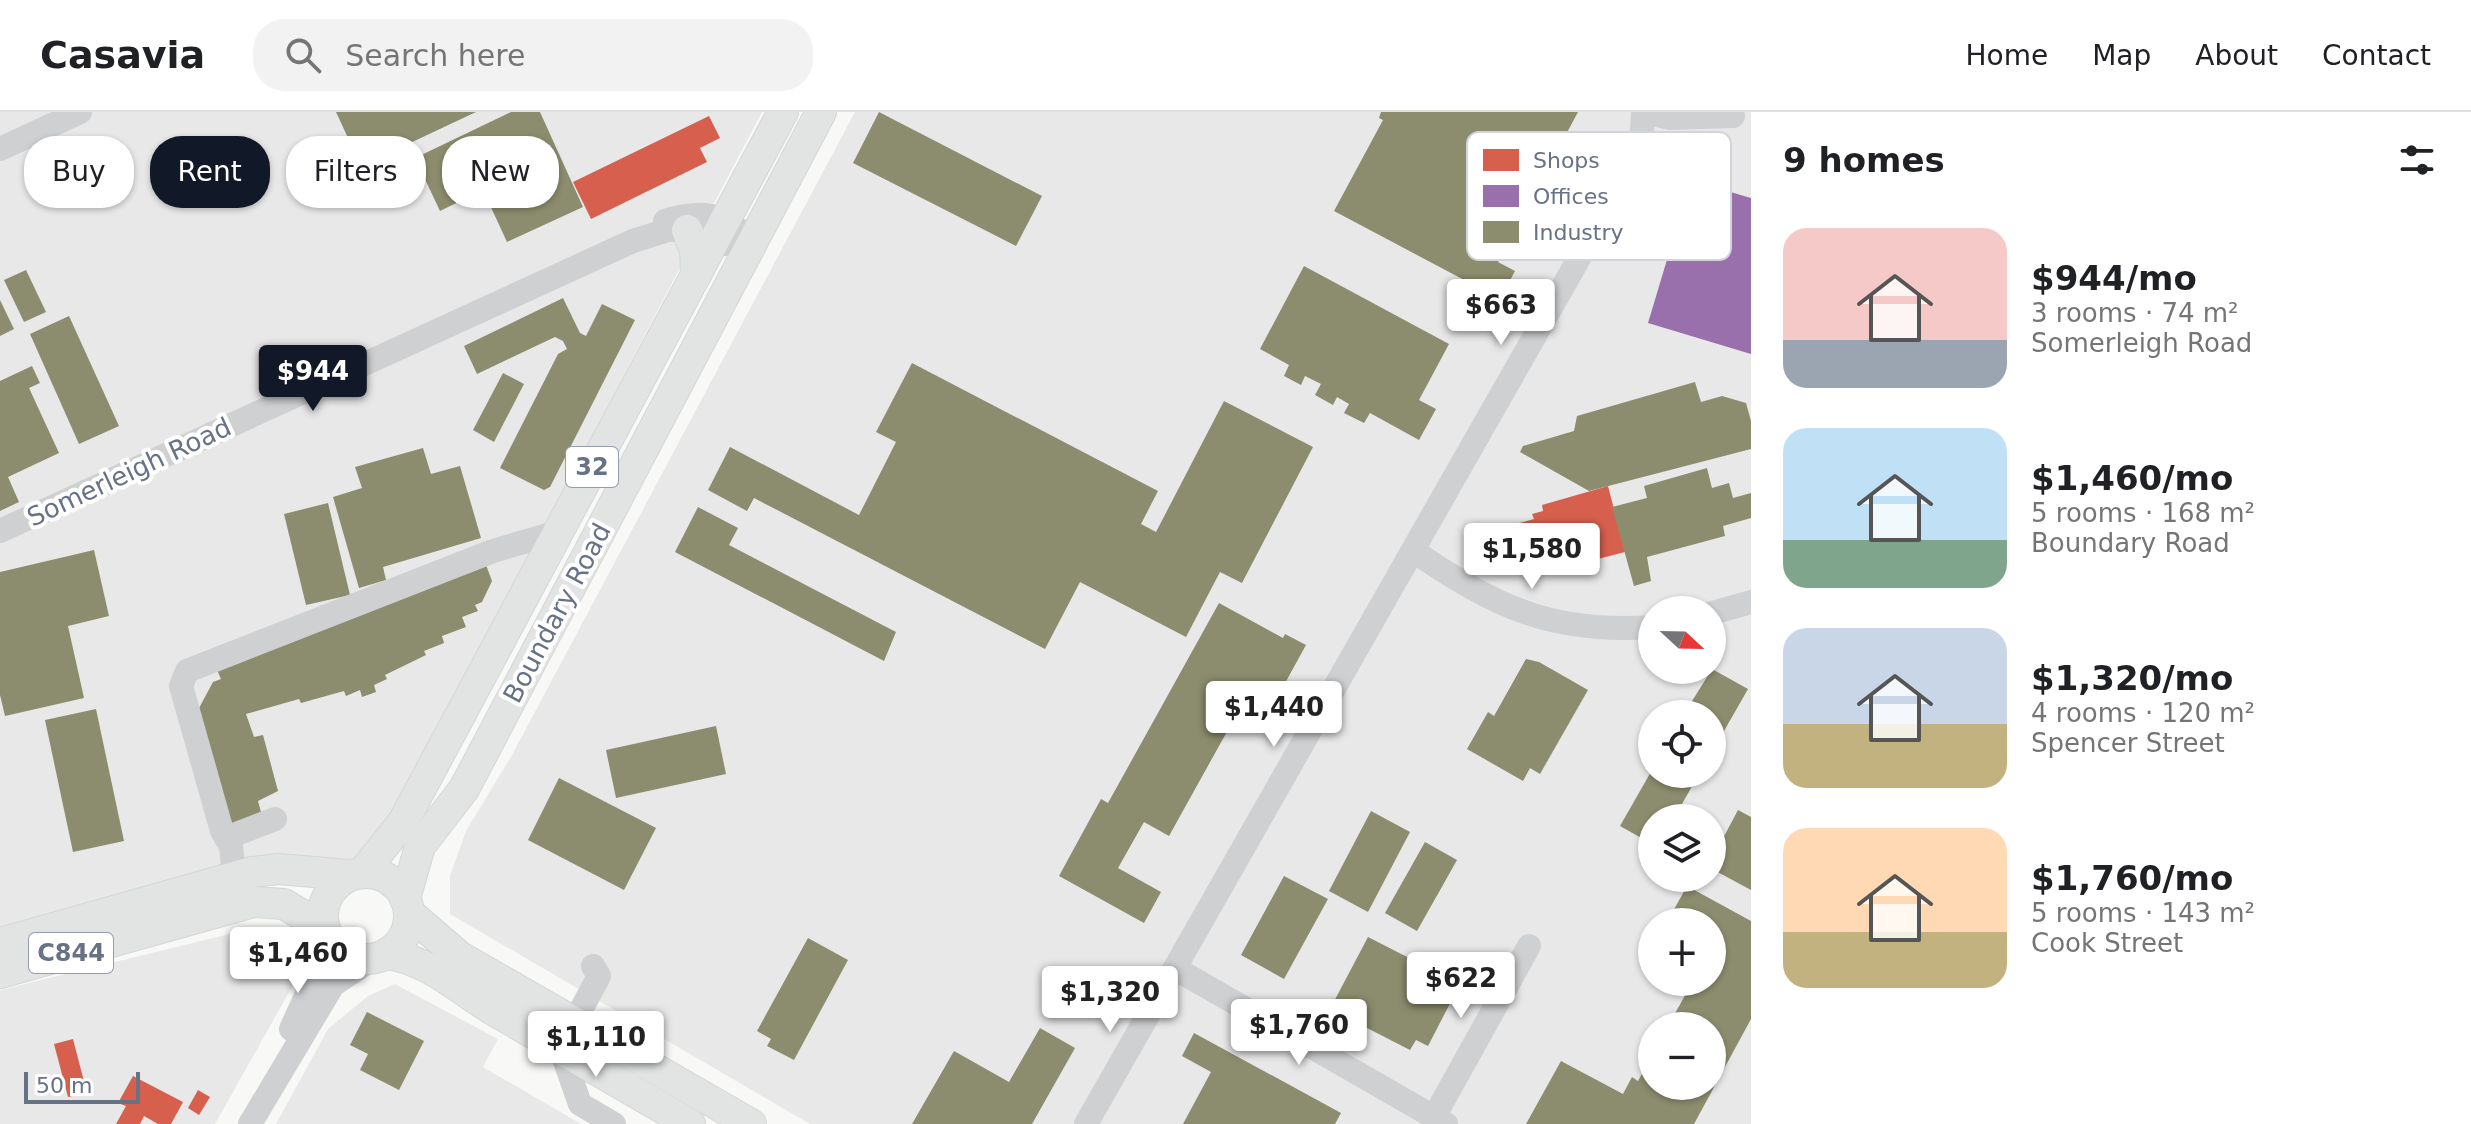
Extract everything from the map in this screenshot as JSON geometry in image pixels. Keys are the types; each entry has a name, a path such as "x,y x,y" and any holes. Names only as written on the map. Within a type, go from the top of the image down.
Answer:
{"main road":[{"path":"712,221 783,112"},
{"name":"Boundary Road","path":"407,906 420,846 464,789 821,112"},
{"name":"Boundary Road","path":"357,874 403,822 696,274 695,251 712,221"},
{"name":"C844","path":"0,943 266,870 357,874"},
{"path":"357,874 389,879 407,906 459,956 690,1124"},
{"name":"32","path":"324,929 323,912 327,896 357,874"},
{"name":"C844","path":"0,973 254,902 284,904 324,929"},
{"name":"32","path":"379,956 405,934 407,906"},
{"path":"324,929 329,940 343,953 379,956 429,966 475,999 568,1036 751,1124"}],"street":[{"path":"0,149 80,112"},
{"path":"1641,132 1652,113 1688,119 1737,116"},
{"name":"Somerleigh Road","path":"0,531 607,252 662,222 712,221 752,244"},
{"path":"1086,1124 1579,260"},
{"path":"266,870 238,834 181,686 187,671 502,548 558,532"},
{"path":"502,548 528,562 535,574"},
{"path":"1415,552 1480,593 1550,622 1580,628 1638,627"},
{"path":"1726,609 1751,602"},
{"path":"238,834 275,819"},
{"path":"234,877 233,855 238,834"},
{"path":"273,1080 316,974 324,929"},
{"path":"1176,969 1440,1121 1529,946"},
{"path":"250,1124 273,1080 333,985 379,956"},
{"path":"593,966 598,971 598,980 568,1036 580,1104 614,1124"}],"shaded area":[{"path":"0,112 762,112 369,860 274,855 0,927"},
{"path":"855,112 1751,112 1751,1124 810,1124 450,914 450,876 466,831 512,755"},
{"path":"246,930 280,930 295,953 292,987 215,1124 0,1124 0,990"},
{"path":"395,984 498,1039 483,1067 581,1124 276,1124 328,1029 368,996"}],"building: Shops":[{"path":"709,116 720,138 700,148 707,162 591,219 573,182"},
{"path":"1608,486 1625,552 1590,561 1588,553 1557,566 1553,551 1535,556 1517,547 1512,525 1534,519 1532,514 1543,511 1542,505"},
{"path":"73,1039 87,1093 68,1097 54,1044"},
{"path":"133,1076 183,1102 171,1124 158,1124 144,1116 140,1124 116,1124 126,1106 118,1103"},
{"path":"198,1090 210,1097 199,1115 188,1108"}],"building: Offices":[{"path":"1731,192 1751,198 1751,354 1648,323 1667,260 1731,260"}],"building: Industry":[{"path":"336,112 476,112 425,136 347,136"},
{"path":"511,112 540,112 551,136 461,136"},
{"path":"879,112 1042,196 1016,246 853,163"},
{"path":"1381,112 1578,112 1567,132 1467,132 1467,260 1499,260 1515,271 1500,299 1334,211 1383,120 1379,118"},
{"path":"442,145 442,208 446,208 440,211 426,181 426,153"},
{"path":"559,154 583,207 507,242 491,208 559,208"},
{"path":"1304,266 1449,344 1419,400 1436,409 1419,440 1370,413 1364,423 1344,413 1349,404 1337,397 1333,405 1315,395 1321,384 1305,376 1301,385 1284,376 1289,365 1260,349"},
{"path":"26,270 46,312 24,322 4,280"},
{"path":"563,298 580,333 586,336 602,304 635,320 550,487 544,490 500,468 558,354 567,349 563,341 555,337 477,374 464,346"},
{"path":"0,300 14,329 0,336"},
{"path":"69,316 119,426 79,444 30,334"},
{"path":"912,363 1158,491 1141,524 1156,532 1224,401 1313,447 1242,583 1220,572 1186,637 1080,582 1045,649 754,498 747,511 708,490 730,447 859,515 896,442 876,432"},
{"path":"32,366 40,383 29,388 59,453 8,477 19,502 0,511 0,381"},
{"path":"503,373 524,384 494,442 473,430"},
{"path":"1695,382 1701,402 1722,396 1746,403 1751,421 1751,449 1589,491 1520,452 1523,446 1574,431 1577,416"},
{"path":"423,448 431,474 460,466 481,538 383,567 386,580 359,588 333,497 362,488 355,467"},
{"path":"1707,468 1712,488 1729,483 1733,498 1751,493 1751,518 1723,526 1725,536 1647,557 1651,581 1634,586 1612,507 1647,498 1644,486"},
{"path":"328,503 350,595 306,605 284,514"},
{"path":"698,507 738,528 729,545 896,632 884,661 675,552"},
{"path":"94,550 109,616 68,626 84,698 5,716 0,695 0,572"},
{"path":"486,565 492,581 482,602 475,605 478,611 462,617 466,627 442,636 444,643 424,651 426,655 385,675 387,679 374,685 376,692 362,697 360,690 346,696 344,691 301,703 299,699 246,714 254,737 263,735 278,791 258,801 262,816 229,825 198,710 213,682 221,679 217,670"},
{"path":"1219,603 1283,638 1285,634 1306,645 1278,696 1254,683 1169,836 1144,822 1118,868 1161,892 1144,923 1059,876 1101,799 1108,803"},
{"path":"1526,659 1539,662 1588,690 1540,774 1530,768 1523,781 1467,749 1488,712 1494,716"},
{"path":"1726,677 1748,689 1726,728 1726,700 1693,700 1703,684 1726,684"},
{"path":"96,709 124,841 73,852 45,720"},
{"path":"716,726 726,774 616,798 606,750"},
{"path":"559,778 656,828 624,890 528,840"},
{"path":"1642,788 1691,788 1682,804 1638,804 1638,836 1620,826"},
{"path":"1738,810 1751,817 1751,890 1726,877 1726,833"},
{"path":"1371,811 1410,832 1368,912 1329,891"},
{"path":"1425,842 1457,860 1417,931 1385,913"},
{"path":"1284,876 1328,899 1284,979 1241,955"},
{"path":"1684,892 1698,892 1751,921 1751,1019 1726,1065 1726,1012 1676,1012 1685,996 1726,996 1726,908 1675,908"},
{"path":"1368,937 1460,984 1428,1046 1416,1040 1410,1050 1330,1009"},
{"path":"808,938 848,960 794,1060 767,1046 771,1039 757,1031"},
{"path":"367,1012 424,1041 399,1090 360,1070 368,1054 350,1045"},
{"path":"1040,1028 1075,1048 1032,1124 912,1124 954,1051 1009,1082"},
{"path":"1194,1033 1341,1113 1335,1124 1183,1124 1211,1072 1182,1056"},
{"path":"1561,1061 1623,1094 1632,1077 1638,1081 1638,1100 1707,1100 1694,1124 1526,1124"}]}
